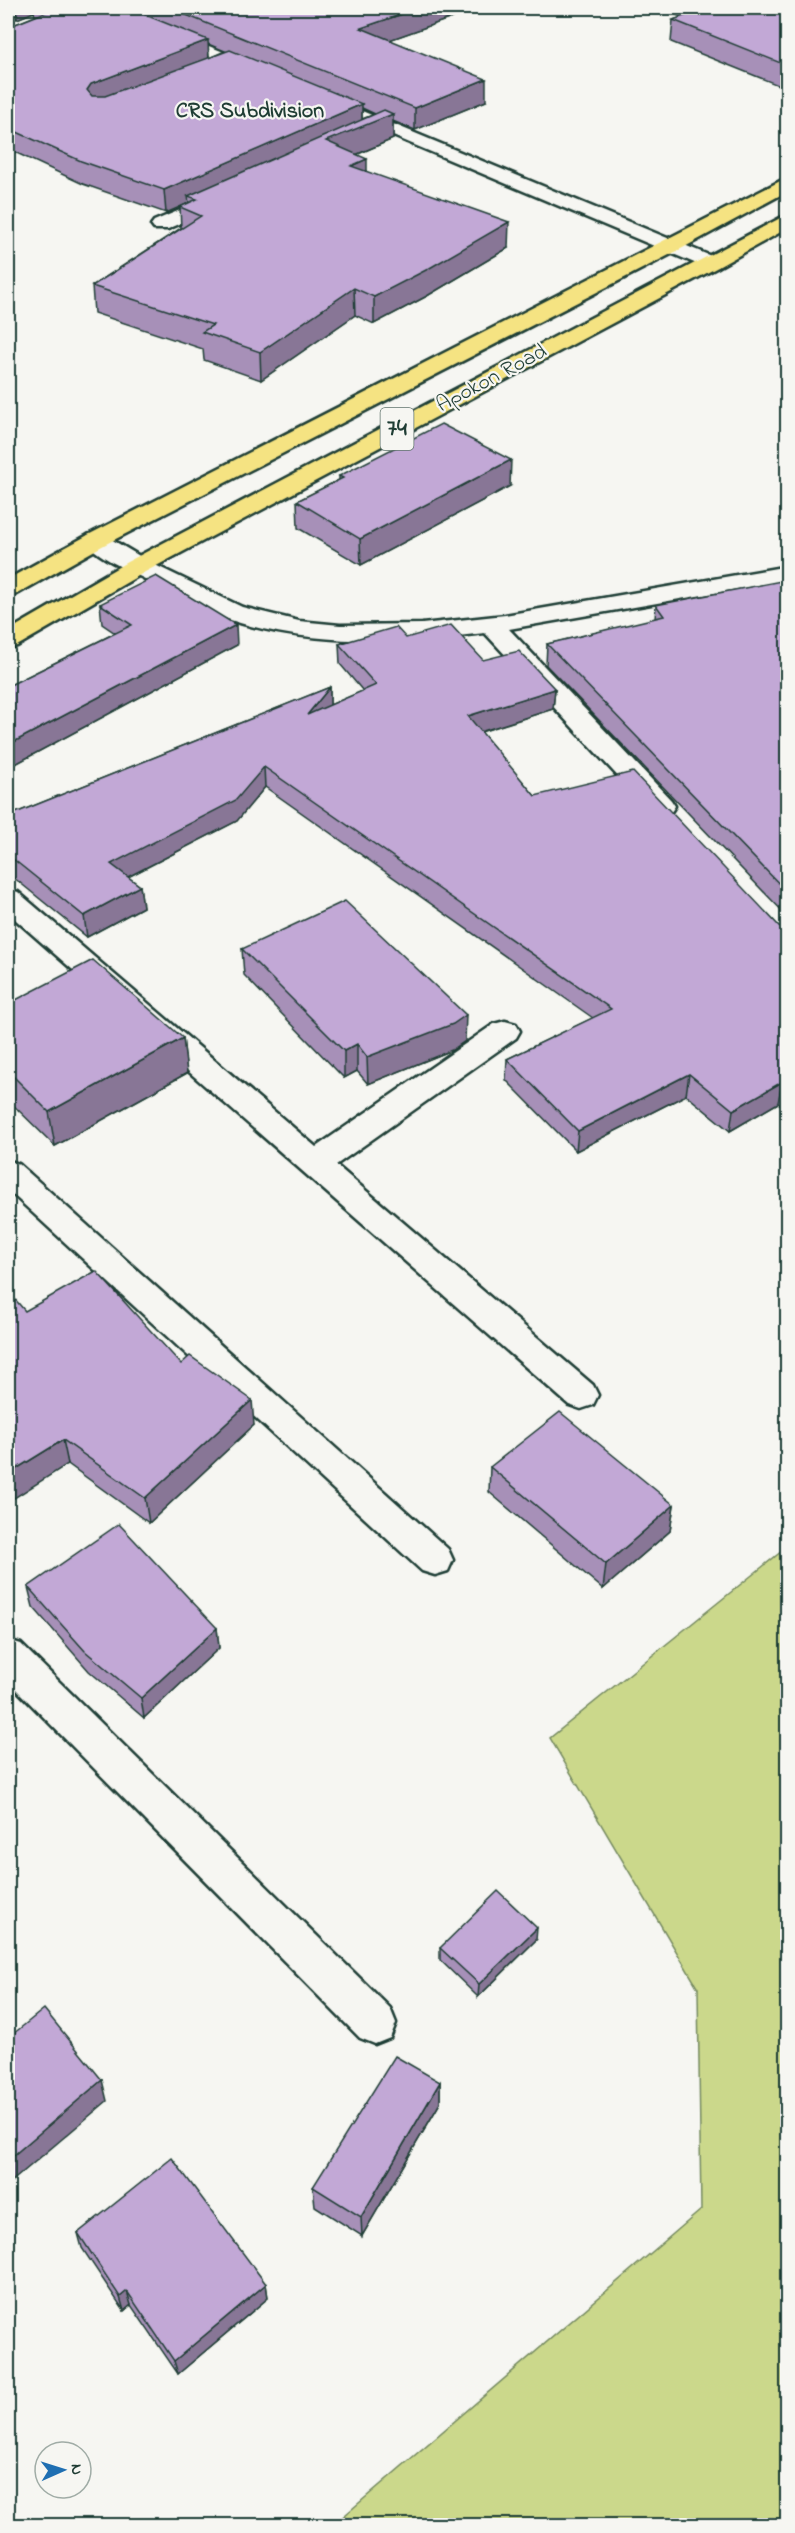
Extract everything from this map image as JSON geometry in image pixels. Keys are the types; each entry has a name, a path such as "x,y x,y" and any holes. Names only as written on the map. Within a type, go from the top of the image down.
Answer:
{"highway":[{"name":"Apokon Road","path":"8,589 96,540 672,246 788,183"},
{"name":"Apokon Road","path":"8,641 136,567 788,220"}],"street":[{"path":"101,8 276,80"},
{"path":"210,70 232,62"},
{"path":"309,94 711,263"},
{"path":"363,136 385,126"},
{"path":"161,225 236,192"},
{"path":"96,540 136,567 256,620 311,630 360,634 420,633 492,626 788,573"},
{"path":"492,626 677,823"},
{"path":"8,898 581,1395"},
{"path":"315,1164 505,1030"},
{"path":"8,1172 435,1560"},
{"path":"8,1656 375,2023"}],"green space":[{"path":"787,1547 787,2525 335,2525 701,2210 698,1988 550,1738"}],"building":[{"path":"36,8 128,8 208,40 91,84 87,90 92,96 105,96 230,50 362,104 164,190 81,161 8,128 8,27 46,12"},
{"path":"169,8 420,8 361,28 486,79 415,108"},
{"path":"706,8 768,8 788,15 788,66 673,20"},
{"path":"384,110 393,114 326,141 367,159 351,166 509,222 374,297 354,288 260,352 202,332 213,325 92,286 201,216 180,207 197,199 188,196"},
{"path":"441,424 511,460 360,539 297,501 343,478 339,476"},
{"path":"156,576 236,625 8,745 8,686 132,625 100,604"},
{"path":"781,581 788,589 788,893 547,644 664,616 656,605"},
{"path":"451,625 483,660 519,651 555,689 468,716 535,796 633,772 780,927 788,929 788,1086 782,1082 733,1110 689,1074 578,1131 507,1059 611,1009 264,767 236,800 111,864 140,886 84,916 8,855 8,816 330,687 307,715 376,685 339,644 396,627 406,638"},
{"path":"345,901 466,1015 453,1024 367,1057 357,1044 344,1051 242,949"},
{"path":"93,960 183,1038 49,1112 8,1071 8,1004"},
{"path":"96,1271 181,1364 190,1356 252,1400 145,1498 63,1440 8,1474 8,1291 25,1311"},
{"path":"560,1412 674,1505 606,1564 490,1467"},
{"path":"119,1524 217,1628 141,1698 85,1651 28,1587"},
{"path":"498,1891 537,1928 479,1984 440,1948"},
{"path":"44,2009 102,2080 8,2160 8,2038"},
{"path":"395,2056 440,2082 361,2217 313,2187"},
{"path":"172,2158 266,2284 174,2361 127,2291 120,2297 78,2233"}],"district":[{"name":"CRS Subdivision","path":"250,112"}]}
